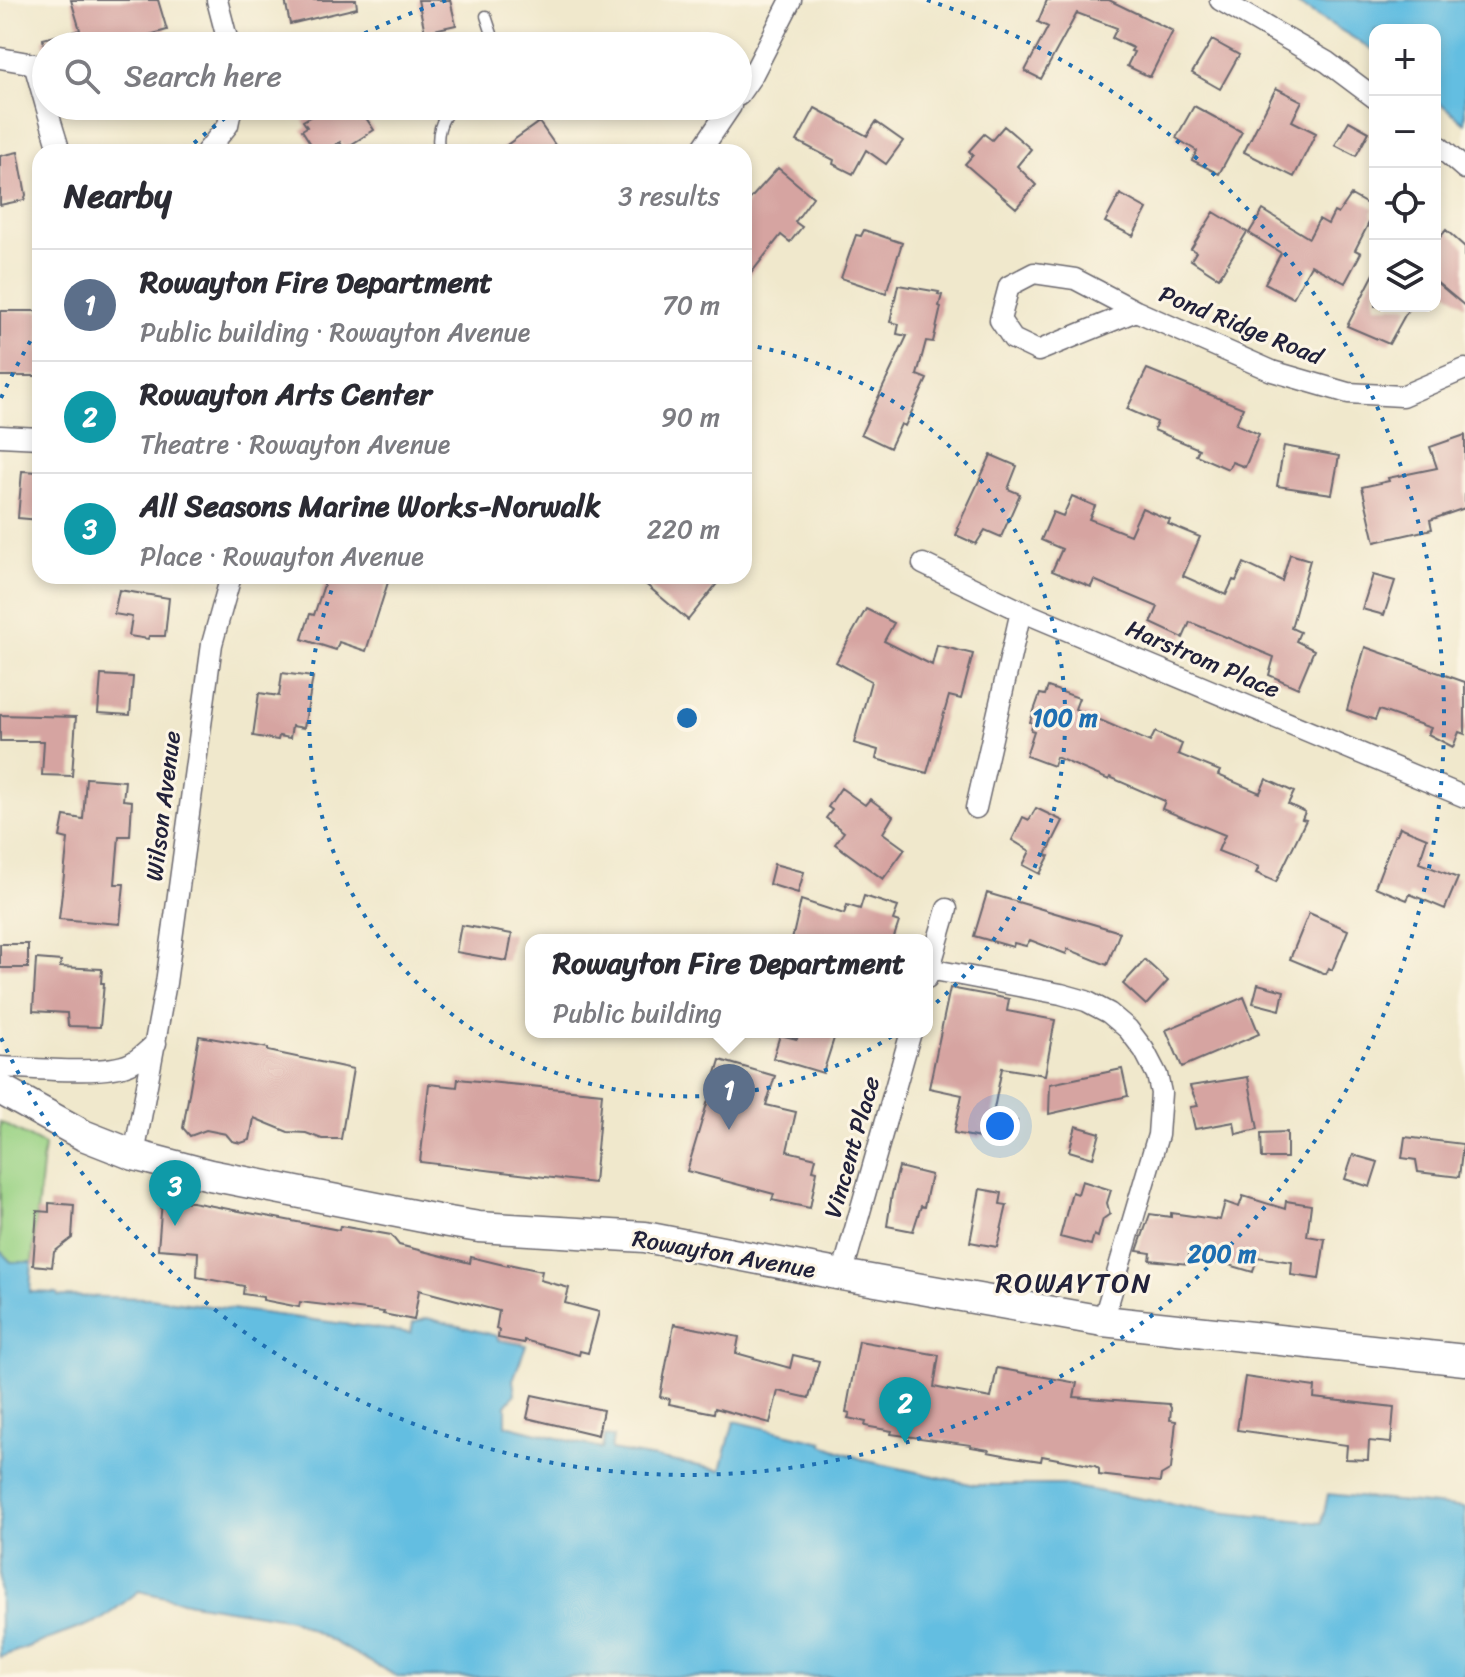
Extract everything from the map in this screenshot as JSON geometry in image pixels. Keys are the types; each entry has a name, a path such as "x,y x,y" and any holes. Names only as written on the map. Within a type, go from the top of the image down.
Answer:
{"main road":[{"name":"Rowayton Avenue","path":"0,1089 83,1135 134,1155 210,1175 467,1225 645,1237 1103,1321 1465,1360"}],"street":[{"path":"217,0 225,32"},
{"path":"752,76 791,0"},
{"path":"1220,0 1327,62 1372,96"},
{"path":"0,58 32,64"},
{"path":"50,120 58,144"},
{"path":"213,144 229,120"},
{"path":"705,144 722,120"},
{"path":"1441,148 1465,169"},
{"name":"Pond Ridge Road","path":"1136,311 1038,351 1013,339 1000,320 1009,286 1034,273 1075,279 1136,311 1272,371 1348,393 1402,396 1465,369"},
{"path":"0,436 32,438"},
{"name":"Harstrom Place","path":"923,564 1021,611 1465,797"},
{"name":"Wilson Avenue","path":"134,1155 174,928 202,703 212,644 229,584"},
{"path":"976,808 1021,611"},
{"path":"933,957 947,909"},
{"path":"933,975 1086,1001 1109,1013 1128,1029 1157,1075 1161,1093 1158,1135 1103,1321"},
{"name":"Vincent Place","path":"842,1275 909,1038"},
{"path":"0,1067 121,1067 133,1062 156,1043"}],"lane":[{"path":"486,16 493,32"},
{"path":"437,144 439,129 444,120"}],"green space":[{"path":"0,1122 44,1145 32,1262 11,1262 0,1251"}],"water":[{"path":"1291,0 1465,0 1465,123 1441,104 1441,24 1369,24 1369,47"},
{"path":"0,1251 11,1262 32,1262 30,1292 57,1293 58,1296 150,1298 411,1333 413,1323 427,1318 497,1336 498,1340 526,1345 513,1380 515,1394 506,1405 506,1425 602,1449 605,1436 613,1437 611,1450 721,1470 734,1421 823,1442 823,1445 867,1461 975,1485 1062,1485 1219,1512 1322,1523 1328,1494 1465,1508 1465,1677 398,1677 291,1619 139,1591 101,1620 0,1657"}],"building":[{"path":"71,0 158,0 167,30 72,32 80,30"},
{"path":"285,0 356,0 357,8 290,24"},
{"path":"418,0 450,0 456,25 425,32"},
{"path":"1047,0 1109,0 1173,31 1150,77 1127,66 1133,48 1112,38 1117,28 1077,13 1041,79 1025,71 1048,27 1038,22"},
{"path":"1212,40 1239,55 1220,89 1192,73"},
{"path":"1276,88 1302,101 1292,121 1316,133 1294,177 1244,152"},
{"path":"1194,106 1242,132 1219,174 1192,160 1197,151 1176,138"},
{"path":"815,108 867,136 876,122 903,141 886,164 866,150 853,174 833,164 834,160 797,141"},
{"path":"367,120 374,130 352,144 311,144 302,130 307,127 303,121"},
{"path":"1349,121 1369,132 1356,156 1335,145"},
{"path":"539,122 554,144 508,144"},
{"path":"1004,126 1031,149 1017,166 1036,185 1016,208 965,164 973,155 969,151 984,134 992,140"},
{"path":"18,152 26,195 24,200 0,205 0,156"},
{"path":"778,168 813,197 795,222 802,227 790,242 781,235 752,272 752,197"},
{"path":"1120,194 1147,209 1133,236 1105,222"},
{"path":"1351,195 1369,205 1369,223 1355,250 1361,253 1345,283 1311,265 1293,298 1265,283 1281,253 1249,233 1263,210 1309,238 1319,219 1328,224 1334,212 1338,214"},
{"path":"1214,212 1247,232 1219,278 1191,260 1196,252 1191,249"},
{"path":"864,230 902,243 886,293 841,278 856,235 861,236"},
{"path":"1446,230 1465,247 1465,306 1441,286 1441,236"},
{"path":"1369,284 1369,312 1407,312 1389,344 1347,326"},
{"path":"898,285 942,295 933,342 926,341 917,375 927,379 905,426 901,424 890,448 861,434 907,336 897,334 899,324 890,322"},
{"path":"0,311 32,311 32,376 0,376"},
{"path":"1147,369 1243,408 1236,424 1259,434 1245,467 1232,462 1228,469 1196,455 1199,449 1154,430 1157,422 1127,409"},
{"path":"1465,435 1465,508 1430,520 1432,529 1375,542 1362,487 1437,468 1430,447"},
{"path":"1284,446 1339,456 1332,494 1277,486"},
{"path":"991,455 1017,466 1008,489 1020,494 1001,537 985,530 976,544 956,535 957,528"},
{"path":"22,471 32,472 32,519 18,518"},
{"path":"1072,496 1095,506 1089,519 1130,535 1142,508 1170,520 1168,524 1200,537 1183,576 1226,595 1244,563 1282,581 1290,554 1310,560 1291,628 1300,632 1296,641 1314,650 1298,688 1269,675 1274,657 1190,622 1183,638 1151,623 1158,607 1094,580 1091,587 1052,571 1062,549 1041,540 1053,512 1063,516"},
{"path":"1373,575 1395,581 1384,615 1362,609"},
{"path":"324,584 387,584 366,651 339,642 336,650 302,639 310,614 314,615"},
{"path":"645,584 717,584 688,620"},
{"path":"119,590 169,598 165,636 149,636 148,639 129,636 132,617 114,614"},
{"path":"866,609 894,623 884,641 932,665 937,645 973,654 961,699 949,696 927,773 876,759 878,750 854,743 871,681 836,662"},
{"path":"1365,647 1465,682 1465,734 1459,732 1453,747 1428,734 1431,728 1379,710 1375,720 1347,710"},
{"path":"282,673 313,677 304,728 292,726 290,738 279,736 278,740 253,736 259,693 279,696"},
{"path":"101,675 133,677 130,715 98,713"},
{"path":"1048,687 1079,698 1075,709 1150,742 1155,732 1182,744 1178,754 1220,771 1218,775 1260,793 1266,779 1294,792 1288,804 1305,812 1302,819 1306,820 1276,882 1256,873 1259,867 1218,851 1225,835 1162,809 1165,801 1056,757 1053,766 1026,756 1034,731 1030,722 1040,694 1045,695"},
{"path":"0,715 76,717 72,776 42,775 44,741 0,741"},
{"path":"86,778 125,781 123,800 132,801 130,836 119,836 115,884 124,884 120,924 59,919 68,839 60,837 64,816 83,819"},
{"path":"841,788 865,805 870,799 893,816 883,833 905,849 883,879 835,844 844,832 826,818 832,810 828,807"},
{"path":"1036,808 1063,821 1040,874 1023,865 1030,851 1012,840 1023,817 1029,820"},
{"path":"1400,827 1427,838 1419,863 1458,878 1445,909 1410,894 1407,900 1375,887"},
{"path":"774,864 804,872 798,893 769,884"},
{"path":"987,893 1120,932 1107,965 1068,949 1066,954 1030,940 1026,946 1014,943 1013,947 974,936"},
{"path":"864,896 898,907 893,920 899,922 895,934 793,934 801,900 844,914 847,905 860,909"},
{"path":"1309,913 1348,930 1332,970 1329,968 1326,974 1290,959"},
{"path":"461,925 512,934 507,961 456,952"},
{"path":"0,944 28,944 28,968 0,968"},
{"path":"36,959 61,961 60,967 102,969 101,983 104,983 100,1027 68,1026 67,1013 33,1011"},
{"path":"1145,960 1168,981 1146,1005 1123,984"},
{"path":"1258,984 1284,991 1280,1010 1253,1003"},
{"path":"950,988 1009,999 1007,1011 1055,1020 1045,1075 1002,1068 993,1114 1017,1121 1011,1142 954,1133 962,1095 929,1088"},
{"path":"1244,997 1259,1034 1182,1067 1166,1030"},
{"path":"199,1036 268,1048 268,1051 353,1069 341,1139 322,1139 306,1133 288,1132 254,1118 250,1140 241,1143 232,1141 226,1134 206,1130 190,1136 183,1128"},
{"path":"779,1038 834,1038 823,1073 773,1058"},
{"path":"720,1060 775,1076 766,1105 796,1112 787,1151 816,1158 813,1170 817,1171 810,1208 772,1200 774,1194 687,1171"},
{"path":"1122,1069 1128,1096 1049,1114 1050,1084"},
{"path":"1248,1077 1258,1129 1236,1134 1234,1122 1195,1129 1190,1107 1198,1106 1190,1086"},
{"path":"458,1079 602,1093 594,1183 420,1162 429,1084 457,1087"},
{"path":"1076,1126 1100,1133 1093,1158 1069,1151"},
{"path":"1287,1132 1287,1158 1262,1158 1261,1133"},
{"path":"1405,1137 1463,1144 1459,1177 1418,1172 1416,1160 1402,1158"},
{"path":"1353,1155 1378,1162 1370,1187 1345,1179"},
{"path":"899,1167 931,1175 924,1207 921,1206 913,1231 887,1226"},
{"path":"1082,1181 1111,1190 1107,1203 1110,1214 1103,1219 1098,1237 1094,1235 1091,1245 1060,1237 1072,1192 1078,1194"},
{"path":"980,1189 1002,1193 1000,1204 1007,1205 997,1247 970,1242"},
{"path":"1243,1196 1285,1209 1286,1201 1311,1205 1307,1236 1325,1239 1319,1279 1291,1275 1292,1262 1257,1257 1253,1272 1189,1253 1188,1264 1150,1260 1151,1253 1137,1251 1150,1214 1171,1217 1171,1213 1220,1220 1225,1202 1239,1207"},
{"path":"162,1201 192,1202 339,1230 340,1226 391,1235 399,1245 470,1263 471,1257 542,1271 540,1280 569,1288 565,1303 599,1312 588,1353 580,1351 579,1355 524,1340 524,1343 498,1338 499,1311 419,1290 414,1320 384,1312 300,1302 299,1307 243,1294 244,1286 197,1277 198,1252 158,1249"},
{"path":"49,1203 74,1205 72,1238 54,1252 52,1267 33,1265 37,1211 49,1212"},
{"path":"674,1324 739,1337 736,1353 790,1368 793,1355 819,1361 809,1398 778,1391 770,1423 715,1408 714,1413 669,1404 670,1399 660,1397"},
{"path":"859,1341 939,1355 934,1387 948,1390 991,1398 997,1368 1077,1383 1074,1397 1169,1404 1170,1420 1176,1421 1171,1469 1161,1475 1160,1482 1099,1475 1099,1469 1095,1466 1042,1456 1041,1461 1014,1457 971,1445 891,1434 892,1431 865,1426 866,1422 848,1418 850,1413 846,1412"},
{"path":"1245,1377 1315,1387 1314,1398 1394,1407 1391,1443 1369,1441 1368,1460 1346,1459 1347,1445 1237,1430"},
{"path":"532,1395 603,1410 598,1435 527,1418"}],"place":[{"name":"Rowayton Fire Department","path":"729,1130"},
{"name":"All Seasons Marine Works-Norwalk","path":"175,1226"},
{"name":"Rowayton Arts Center","path":"905,1443"}],"district":[{"name":"ROWAYTON","path":"1074,1282"}]}
